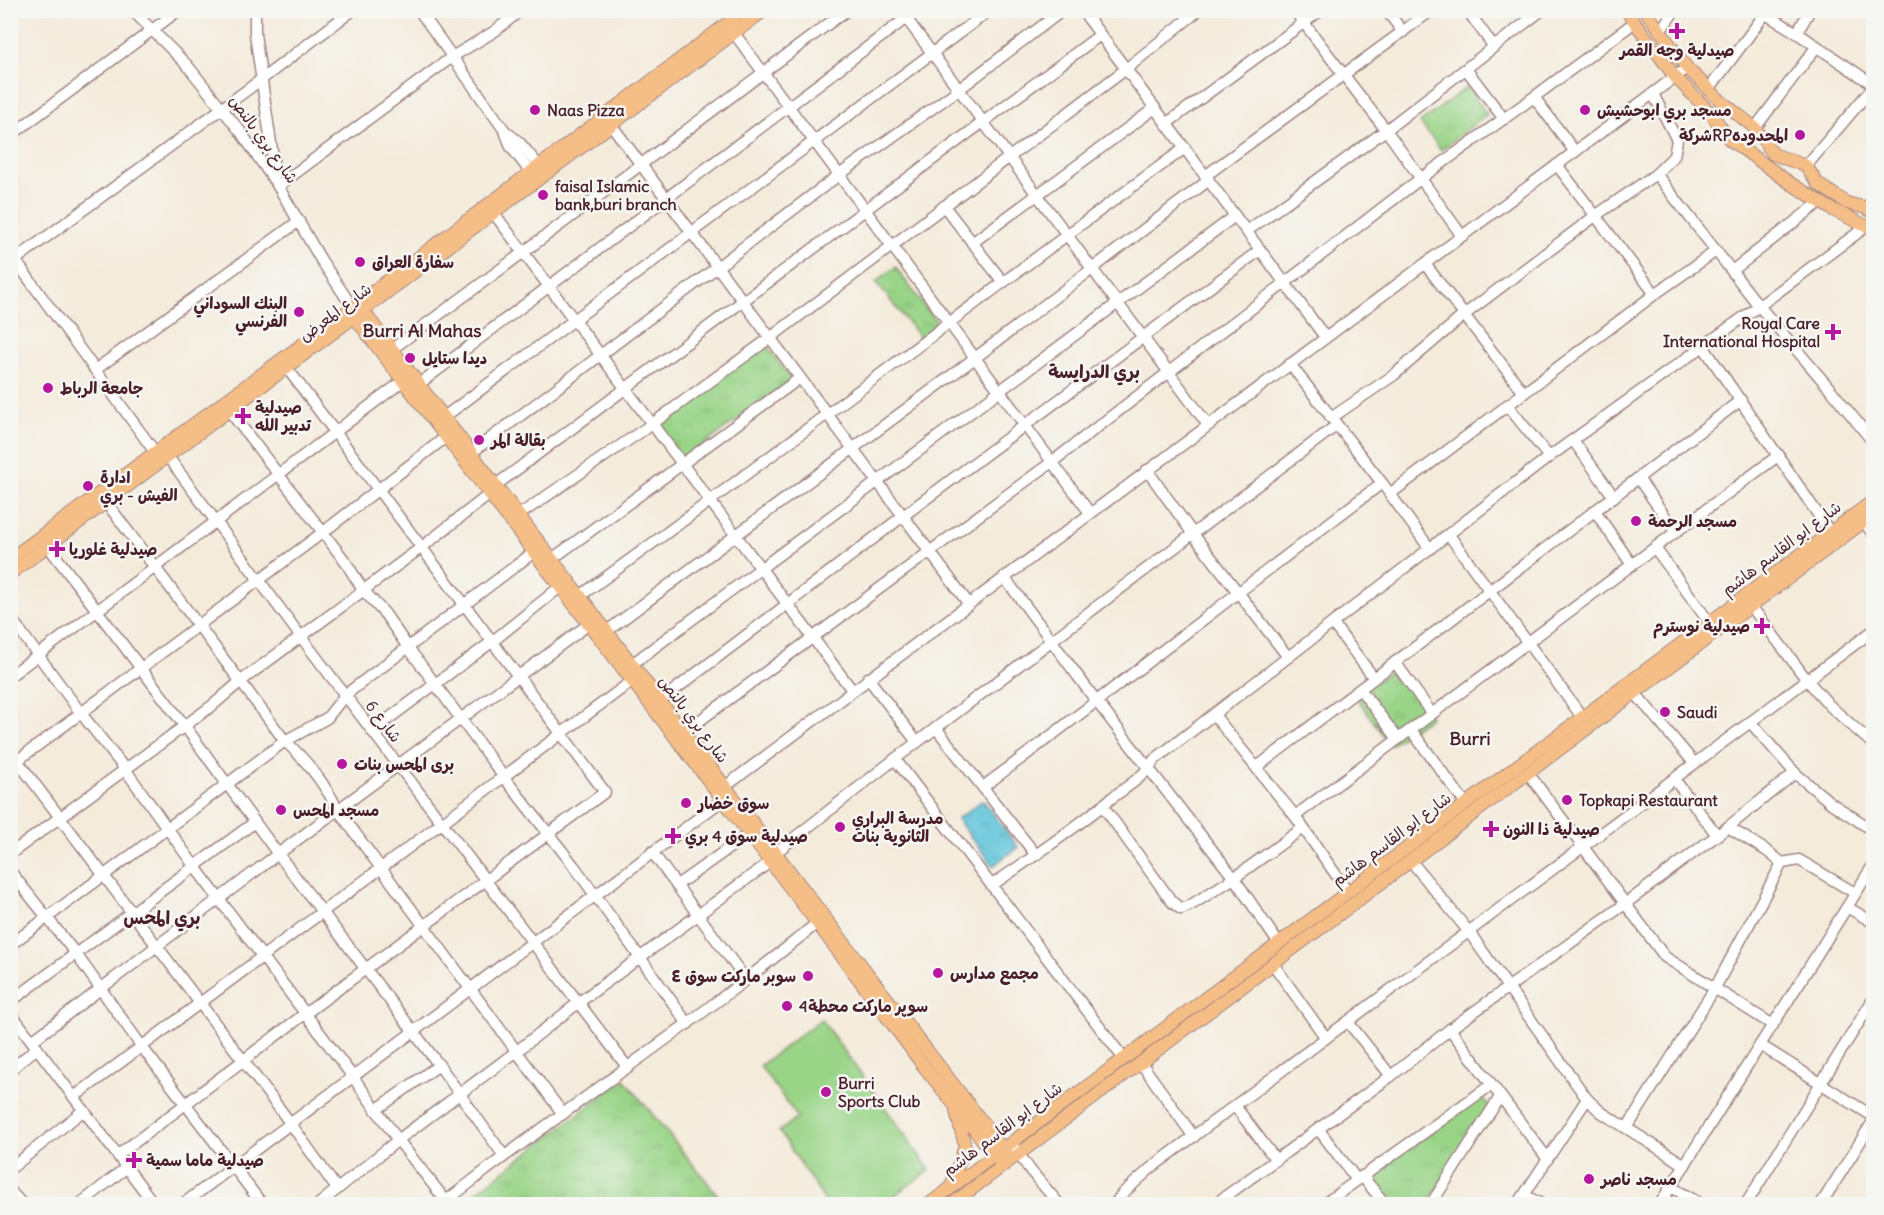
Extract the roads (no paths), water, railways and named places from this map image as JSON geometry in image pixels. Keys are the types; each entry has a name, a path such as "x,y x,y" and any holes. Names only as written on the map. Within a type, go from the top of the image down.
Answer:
{"main road":[{"name":"شارع المعرض","path":"608,121 731,15 745,10"},
{"name":"شارع المعرض","path":"10,559 162,454 608,121 765,10"},
{"path":"1626,10 1676,77 1711,113 1729,139 1820,202 1870,228"},
{"path":"1645,10 1688,68 1755,128 1773,153 1806,166 1818,184 1847,203 1871,206"},
{"name":"شارع المعرض","path":"227,406 287,368 355,309"},
{"name":"شارع بري بالنص","path":"355,309 392,349 471,453 534,552 588,624 724,793 1011,1160"},
{"name":"شارع بري بالنص","path":"355,309 403,381 446,437 493,490 519,515 684,732 749,834 773,857 817,923 955,1107 1003,1149"},
{"name":"شارع المعرض","path":"10,574 106,502 162,454"},
{"name":"شارع ابو القاسم هاشم","path":"929,1204 1874,500"},
{"name":"شارع ابو القاسم هاشم","path":"952,1204 1869,518"},
{"path":"950,1189 965,1146 955,1107"}],"street":[{"name":"شارع بري بالنص","path":"132,10 187,65 222,108 276,182 321,260 355,309"},
{"path":"10,136 179,10"},
{"path":"255,10 255,34 276,182 452,57 495,31 521,10"},
{"path":"13,257 262,79 353,10"},
{"path":"419,10 505,131 519,142 538,173"},
{"path":"392,349 524,253 847,10"},
{"path":"419,384 789,107 903,15 917,10"},
{"path":"444,417 990,10"},
{"path":"471,453 839,175 958,90 1063,10"},
{"path":"1082,10 1325,337"},
{"path":"519,515 652,424 770,338 1126,69 1199,10"},
{"path":"1294,10 1386,130 1462,236"},
{"path":"1167,124 1322,10"},
{"path":"1386,10 1403,32"},
{"path":"607,631 1092,270 1207,178 1432,10"},
{"path":"1467,10 1494,47"},
{"path":"1246,231 1386,130 1542,10"},
{"path":"1660,31 1675,10"},
{"path":"1797,33 1810,10"},
{"path":"1709,89 1762,12 1817,46 1874,86 1806,166"},
{"path":"731,15 734,33 1090,513"},
{"path":"903,15 1208,425"},
{"path":"684,732 1052,462 1420,179 1635,22"},
{"path":"10,854 213,705 241,681 422,547 625,388 1100,35"},
{"path":"1755,128 1817,46"},
{"path":"183,1204 652,852 852,690 1688,68"},
{"path":"1466,69 1504,119"},
{"path":"319,1204 398,1140 773,857 917,742 1193,534 1394,375 1464,315 1595,216 1656,174 1674,156 1677,140 1653,94"},
{"path":"1534,97 1575,152"},
{"path":"972,243 1039,196 1155,108"},
{"path":"608,121 968,603"},
{"path":"580,596 711,502 1185,148"},
{"path":"1557,165 1655,294"},
{"path":"1656,174 1759,306 1874,443"},
{"path":"1732,271 1820,202"},
{"path":"944,206 1003,282"},
{"path":"491,209 852,690"},
{"path":"632,664 1235,216"},
{"path":"95,370 299,221"},
{"path":"992,885 1103,806 1149,769 1154,760 1549,457 1870,228"},
{"path":"660,701 787,603 1260,250"},
{"path":"1390,494 1655,294 1716,251"},
{"name":"شارع 6","path":"13,257 95,370 260,579 301,637 628,1068"},
{"path":"1425,264 1524,393"},
{"path":"1703,346 1830,532"},
{"path":"1290,364 1430,549"},
{"path":"118,1155 605,792 287,368"},
{"path":"552,559 800,378"},
{"path":"10,676 403,381"},
{"path":"1257,767 1741,400"},
{"path":"1507,405 1549,457"},
{"path":"227,406 278,476 345,561 363,590 385,614 503,776 596,895 688,1024"},
{"path":"14,763 322,533 446,437"},
{"path":"1573,440 1614,496"},
{"path":"1295,816 1779,455"},
{"path":"1147,470 1193,534 1288,657"},
{"path":"1638,478 1676,532"},
{"path":"982,787 1097,702 1382,483"},
{"path":"106,502 285,741 298,753 324,786 338,810 563,1114"},
{"path":"1595,511 1632,565"},
{"path":"1869,518 1874,535"},
{"path":"1449,535 1582,717"},
{"path":"48,546 184,725 278,854 414,1031 504,1156"},
{"path":"1655,548 1709,622"},
{"path":"10,945 226,782 285,741 327,718 345,694 534,552"},
{"path":"1004,577 1097,702 1234,878 1279,944"},
{"path":"372,730 493,641 560,587"},
{"path":"1751,606 1807,680 1831,707 1874,745"},
{"path":"10,617 306,1013 444,1203 504,1156 688,1024 817,923"},
{"path":"10,1070 35,1045 100,989 588,624"},
{"path":"1333,624 1374,678"},
{"path":"1115,1204 1122,1194 1151,1168 1874,630"},
{"path":"1395,662 1432,714"},
{"path":"868,678 917,742"},
{"path":"74,1098 632,681"},
{"path":"1360,689 1398,739"},
{"path":"1635,693 1695,763"},
{"path":"1214,715 1295,816 1348,892"},
{"path":"1750,722 1796,773 1831,802 1874,831"},
{"path":"936,728 1036,855"},
{"path":"1411,730 1466,804"},
{"path":"10,751 14,763 60,816 291,1124 337,1189"},
{"path":"895,759 1124,1059"},
{"path":"1528,773 1665,957 1773,1025"},
{"path":"1215,1204 1391,1076 1450,1029 1625,904 1796,773"},
{"path":"1674,779 1717,835"},
{"path":"1103,806 1172,903 1181,909 1234,878 1303,828"},
{"path":"10,1002 255,822"},
{"path":"1728,827 1782,863 1799,860 1855,893"},
{"path":"676,885 749,834"},
{"path":"652,852 746,980"},
{"path":"1411,861 1468,932 1587,1099 1601,1112 1685,1165"},
{"path":"1626,1128 1715,988 1782,863"},
{"path":"1660,1204 1874,864"},
{"path":"10,871 76,954 142,1047 262,1204"},
{"path":"1847,907 1874,923"},
{"path":"1273,964 1326,1038"},
{"path":"1746,1204 1874,998"},
{"path":"10,1012 154,1204"},
{"path":"1347,1022 1391,1076"},
{"path":"1450,1029 1547,1158"},
{"path":"1760,1045 1874,1119 1821,1204"},
{"path":"1141,1063 1194,1137"},
{"path":"376,1110 439,1065"},
{"path":"1324,1204 1491,1085"},
{"path":"1431,1204 1500,1097"},
{"path":"1540,1204 1521,1200 1587,1099"},
{"path":"1235,1106 1276,1160"},
{"path":"10,1169 84,1110"},
{"path":"1318,1130 1359,1178 1385,1204"},
{"path":"1003,1149 1011,1160 1030,1170 1059,1204"},
{"path":"80,1204 127,1167"},
{"path":"1671,1187 1701,1204"},
{"path":"10,1191 21,1204"}],"water":[{"path":"983,800 1018,847 993,866 957,819"}],"place":[{"name":"صيدلية وجه القمر","path":"1677,31"},
{"name":"Naas Pizza","path":"535,110"},
{"name":"مسجد بري ابوحشيش","path":"1585,110"},
{"name":"شركةRPالمحدوده","path":"1800,135"},
{"name":"faisal Islamic bank,buri branch","path":"543,195"},
{"name":"سفارة العراق","path":"360,262"},
{"name":"البنك السوداني الفرنسي","path":"299,312"},
{"name":"Royal Care International Hospital","path":"1833,332"},
{"name":"ديدا ستايل","path":"410,358"},
{"name":"جامعة الرباط","path":"48,388"},
{"name":"صيدلية تدبير الله","path":"243,416"},
{"name":"بقالة المر","path":"479,440"},
{"name":"ادارة الفيش - بري","path":"88,486"},
{"name":"مسجد الرحمة","path":"1636,521"},
{"name":"صيدلية غلوريا","path":"57,549"},
{"name":"صيدلية نوسترم","path":"1762,626"},
{"name":"Saudi","path":"1665,712"},
{"name":"برى المحس بنات","path":"342,764"},
{"name":"Topkapi Restaurant","path":"1567,800"},
{"name":"سوق خضار","path":"686,803"},
{"name":"مسجد المحس","path":"281,810"},
{"name":"مدرسة البراري الثانوية بنات","path":"840,827"},
{"name":"صيدلية ذا النون","path":"1491,829"},
{"name":"صيدلية سوق 4 بري","path":"673,836"},
{"name":"مجمع مدارس","path":"938,973"},
{"name":"سوبر ماركت سوق ٤","path":"808,976"},
{"name":"سوپر مارکت محطة4","path":"787,1006"},
{"name":"Burri Sports Club","path":"826,1092"},
{"name":"صيدلية ماما سمية","path":"134,1160"},
{"name":"مسجد ناصر","path":"1589,1179"}],"district":[{"name":"Burri Al Mahas","path":"422,331"},
{"name":"بري الدرايسة","path":"1094,372"},
{"name":"Burri","path":"1470,739"},
{"name":"بري المحس","path":"162,918"}]}
